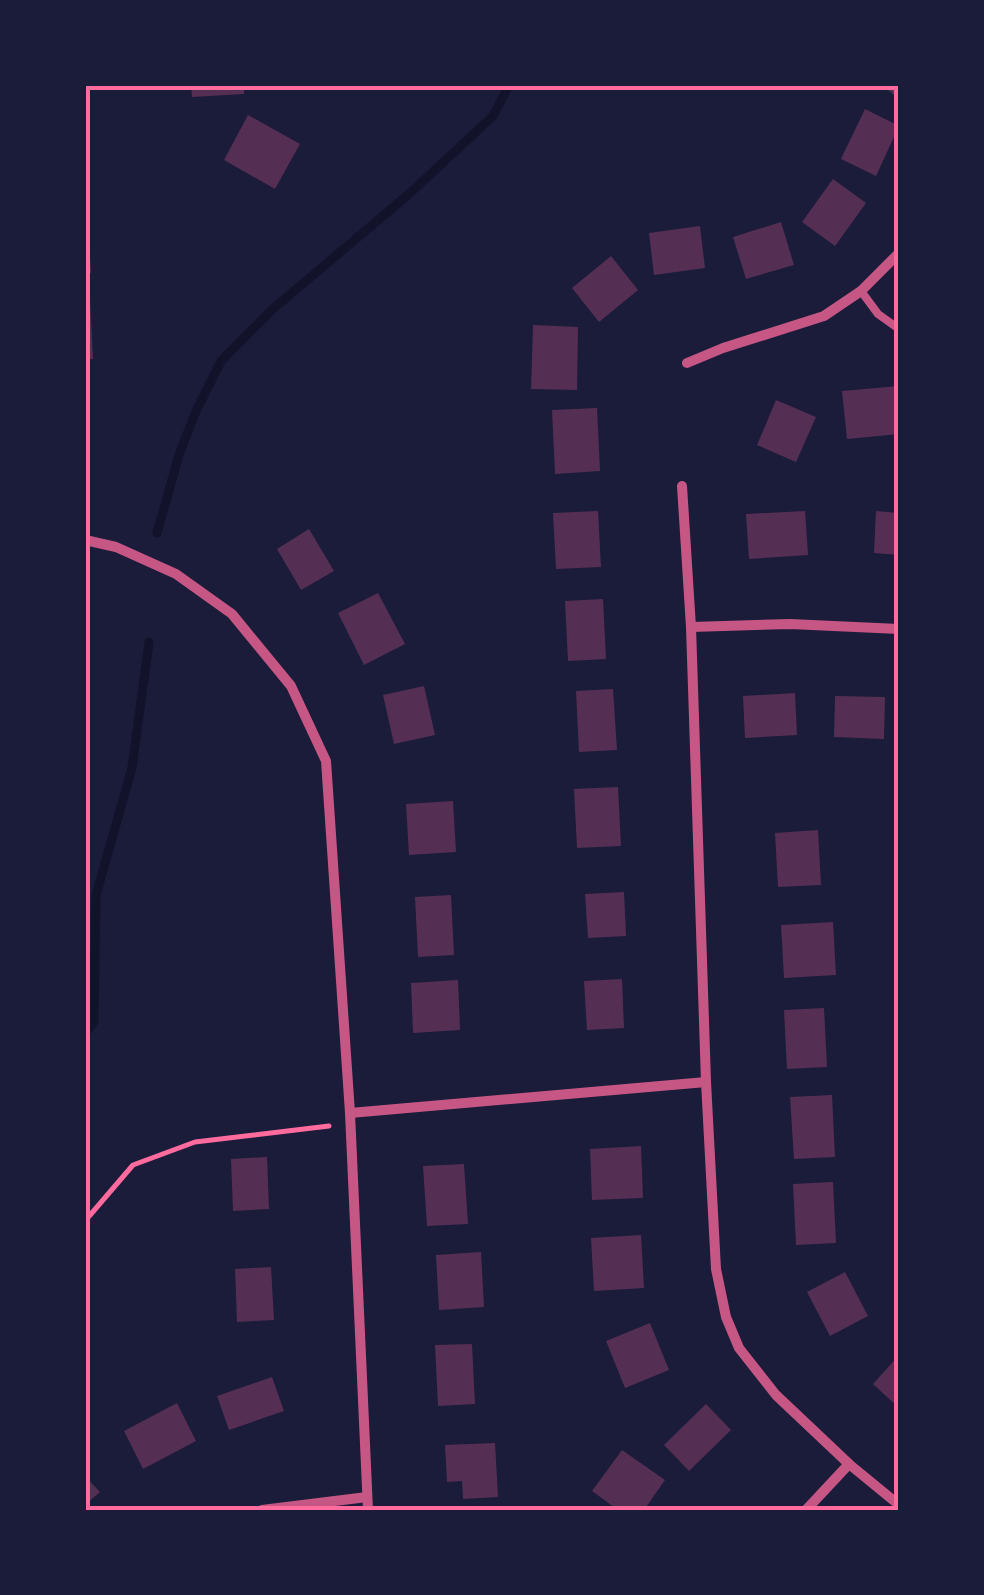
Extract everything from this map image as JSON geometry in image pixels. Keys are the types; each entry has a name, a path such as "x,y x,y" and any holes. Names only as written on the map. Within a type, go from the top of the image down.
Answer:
{"street":[{"path":"687,364 723,348 824,316 861,291 899,253"},
{"path":"682,486 706,1082 716,1269 726,1318 740,1348 776,1395 849,1464 899,1504"},
{"path":"85,540 116,547 176,574 232,614 291,686 326,761 350,1113 368,1510"},
{"path":"690,627 790,624 899,630"},
{"path":"350,1113 706,1082"},
{"path":"806,1510 849,1464"},
{"path":"262,1510 368,1497"}],"lane":[{"path":"861,291 878,314 899,329"}],"path":[{"path":"85,1221 133,1165 195,1142 329,1126"}],"building":[{"path":"191,85 244,85 244,94 192,97"},
{"path":"883,85 899,85 899,100"},
{"path":"865,109 899,126 876,176 841,159"},
{"path":"248,115 300,144 275,189 224,160"},
{"path":"833,179 866,203 835,246 802,222"},
{"path":"85,216 91,273 85,274"},
{"path":"781,222 794,265 746,279 733,237"},
{"path":"700,226 705,268 654,275 649,233"},
{"path":"611,256 638,290 599,322 572,288"},
{"path":"90,298 93,359 85,359 85,299"},
{"path":"533,325 578,327 577,390 531,389"},
{"path":"899,386 899,434 847,439 842,391"},
{"path":"776,400 816,417 796,462 757,445"},
{"path":"597,408 600,471 555,474 552,410"},
{"path":"598,511 601,567 556,569 553,513"},
{"path":"805,511 808,555 749,559 746,514"},
{"path":"876,511 899,513 899,555 874,553"},
{"path":"309,529 334,571 301,590 277,549"},
{"path":"378,593 405,644 364,665 338,613"},
{"path":"603,599 606,659 568,661 565,601"},
{"path":"424,686 435,735 394,744 383,695"},
{"path":"613,689 617,750 579,752 576,691"},
{"path":"795,693 797,735 745,738 743,696"},
{"path":"835,696 885,697 884,739 834,737"},
{"path":"618,787 621,846 577,848 574,789"},
{"path":"453,801 456,852 409,855 406,804"},
{"path":"818,830 821,885 778,887 775,833"},
{"path":"624,892 626,936 588,938 585,894"},
{"path":"451,895 454,955 418,957 415,897"},
{"path":"833,922 836,975 784,978 781,925"},
{"path":"622,979 624,1028 587,1030 584,981"},
{"path":"458,980 460,1030 413,1033 411,983"},
{"path":"824,1008 827,1067 787,1069 784,1010"},
{"path":"832,1095 835,1157 794,1159 790,1097"},
{"path":"641,1146 643,1198 592,1200 590,1149"},
{"path":"267,1157 269,1209 233,1211 231,1159"},
{"path":"464,1164 468,1224 427,1226 423,1166"},
{"path":"833,1182 836,1243 796,1245 793,1184"},
{"path":"641,1235 644,1288 594,1291 591,1238"},
{"path":"481,1252 484,1307 439,1310 436,1255"},
{"path":"271,1267 274,1320 237,1322 235,1269"},
{"path":"845,1272 868,1316 830,1336 807,1292"},
{"path":"650,1323 669,1370 625,1388 606,1341"},
{"path":"472,1344 475,1404 438,1406 435,1345"},
{"path":"899,1355 899,1408 873,1384"},
{"path":"272,1377 284,1411 229,1430 217,1396"},
{"path":"177,1403 196,1441 143,1469 124,1431"},
{"path":"706,1404 731,1430 689,1471 664,1445"},
{"path":"495,1443 498,1497 463,1499 462,1481 447,1482 445,1445"},
{"path":"622,1450 665,1480 644,1510 618,1510 592,1491"},
{"path":"85,1476 100,1492 85,1505"}],"waterway":[{"path":"157,533 179,455 221,361 274,308 409,194 493,116 509,85"},
{"path":"85,1033 94,1022 96,895 132,768 149,642"}]}
